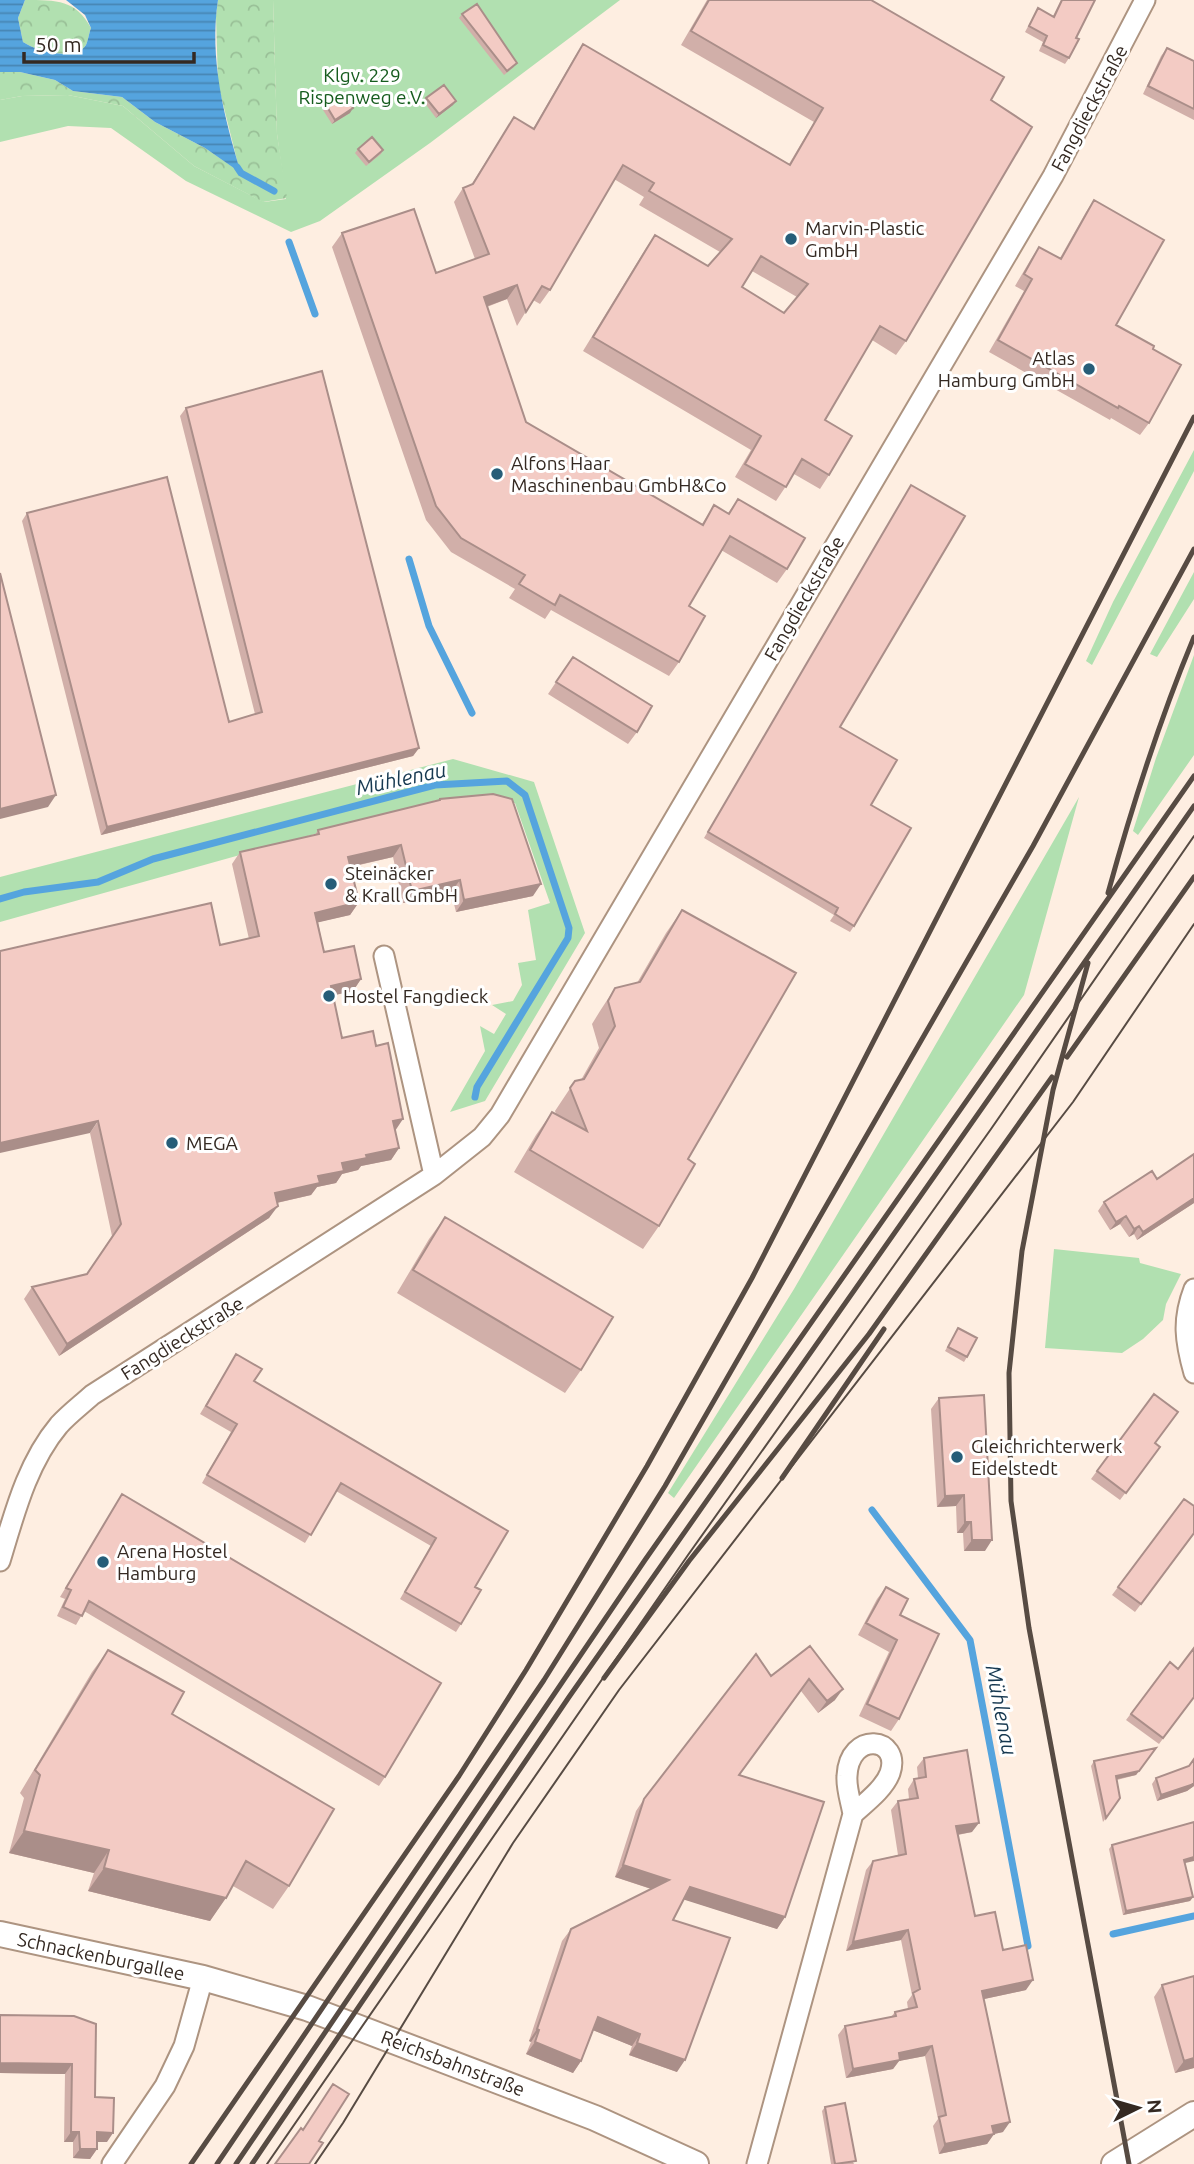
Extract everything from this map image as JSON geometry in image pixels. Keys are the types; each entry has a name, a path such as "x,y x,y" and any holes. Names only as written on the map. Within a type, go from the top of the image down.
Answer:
{"street":[{"name":"Fangdieckstraße","path":"0,1561 24,1487 41,1452 60,1425 92,1395 434,1175 482,1137 500,1115 1053,176 1145,0"},
{"path":"384,956 434,1175"},
{"path":"1194,1289 1185,1315 1185,1338 1194,1373"},
{"path":"757,2164 853,1814"},
{"name":"Schnackenburgallee","path":"0,1934 203,1978"},
{"path":"112,2164 166,2086 184,2046 203,1978"},
{"name":"Reichsbahnstraße","path":"203,1978 307,2008 494,2078 595,2118 696,2164"},
{"path":"1114,2164 1194,2114"}],"green space":[{"path":"25,0 56,1 79,12 91,28 86,45 81,50 65,54 37,49 23,42 18,18"},
{"path":"218,0 273,0 277,134 287,198 263,202 194,166 123,106 68,95 22,96 0,100 0,72 20,72 55,80 73,91 122,97 155,122 205,148 240,172 218,84"},
{"name":"Klgv. 229 Rispenweg e.V.","path":"273,0 620,0 430,143 320,221 291,232 186,181 111,128 68,126 0,142 0,100 22,96 68,95 123,106 194,166 264,202 286,199 277,134"},
{"path":"1194,450 1194,471 1092,665 1086,661 1113,602"},
{"path":"1194,572 1194,599 1157,657 1150,654"},
{"path":"1194,655 1194,755 1138,835 1133,831 1156,758"},
{"path":"453,759 534,782 585,933 485,1101 450,1112 485,1051 480,1026 494,1034 506,1014 492,1005 513,1001 522,985 518,963 536,960 528,910 550,903 515,803 437,800 0,922 0,877"},
{"path":"1079,797 1024,995 674,1498 668,1493 794,1289"},
{"path":"1054,1249 1139,1258 1140,1263 1181,1274 1166,1304 1163,1320 1143,1339 1122,1353 1045,1348"}],"water":[{"path":"0,0 25,0 18,18 23,42 37,49 65,54 81,50 86,45 91,28 85,15 66,0 218,0 215,44 217,65 224,109 241,173 205,148 155,122 122,97 73,91 55,80 20,72 0,72"}],"building":[{"path":"709,0 871,0 1004,77 991,100 1032,127 906,341 880,326 825,420 852,436 829,475 802,459 786,487 745,464 761,436 593,337 655,235 708,266 732,239 649,191 654,183 623,165 550,290 542,286 526,312 517,285 484,297 526,422 703,525 714,505 729,514 738,499 805,538 787,569 730,536 689,606 705,616 679,662 560,595 555,605 519,584 525,575 461,538 436,506 342,233 414,209 436,273 489,254 463,188 473,184 514,117 534,129 583,44 790,165 823,108 691,31","holes":["761,256 808,284 784,313 742,287"]},
{"path":"1062,0 1095,0 1069,58 1043,45 1047,36 1029,26 1038,8 1054,17"},
{"path":"477,4 517,63 507,71 462,14"},
{"path":"1167,48 1194,61 1194,109 1148,86"},
{"path":"444,85 456,101 439,114 426,98"},
{"path":"343,94 353,108 335,120 326,105"},
{"path":"372,137 383,150 369,162 358,149"},
{"path":"1094,200 1164,240 1116,325 1181,365 1149,423 998,340 1032,279 1024,274 1039,247 1061,259"},
{"path":"322,371 419,748 107,827 27,513 167,477 229,722 262,712 186,408"},
{"path":"911,485 965,516 840,727 897,760 871,805 911,828 854,926 835,914 838,908 708,832"},
{"path":"0,573 56,795 0,809"},
{"path":"573,657 652,706 637,732 556,682"},
{"path":"493,794 512,799 541,884 464,900 460,880 412,891 401,845 348,857 359,902 315,913 324,952 354,946 361,979 331,986 342,1038 373,1031 376,1046 388,1043 403,1119 393,1121 399,1148 342,1163 344,1171 318,1176 320,1183 275,1193 278,1206 67,1344 32,1287 87,1274 121,1224 98,1121 0,1143 0,951 211,903 220,945 259,936 240,852 319,834 318,830 440,799"},
{"path":"682,910 796,973 688,1159 695,1164 659,1226 530,1150 552,1112 587,1131 570,1088 575,1081 584,1079 615,1026 608,1001 615,988 640,982"},
{"path":"1194,1154 1194,1198 1143,1232 1139,1226 1134,1229 1126,1216 1116,1222 1104,1202 1152,1171 1157,1179"},
{"path":"445,1217 613,1317 581,1370 413,1270"},
{"path":"958,1328 977,1338 967,1357 948,1347"},
{"path":"236,1354 262,1369 254,1381 508,1531 475,1587 481,1590 461,1624 405,1592 436,1538 341,1483 311,1535 207,1475 237,1424 206,1406"},
{"path":"1154,1394 1178,1412 1155,1443 1160,1447 1126,1493 1097,1471"},
{"name":"Gleichrichterwerk Eidelstedt","path":"984,1395 992,1540 972,1540 971,1522 965,1522 964,1495 945,1496 939,1398"},
{"path":"122,1494 441,1683 385,1777 89,1601 82,1616 63,1607 71,1590 66,1588"},
{"path":"1184,1499 1194,1506 1194,1533 1141,1604 1118,1587"},
{"path":"886,1587 908,1599 900,1615 939,1634 899,1719 867,1704 897,1640 866,1623"},
{"path":"810,1646 843,1689 827,1701 809,1679 739,1775 824,1802 785,1917 690,1887 673,1920 730,1938 685,2060 637,2043 640,2034 598,2017 581,2061 535,2042 571,1929 669,1880 623,1865 644,1799 756,1654 771,1676"},
{"path":"1194,1648 1194,1697 1163,1738 1131,1714 1170,1662 1178,1669"},
{"path":"108,1650 184,1692 172,1714 334,1809 289,1886 246,1861 226,1898 104,1868 109,1850 24,1831 40,1775 35,1770"},
{"path":"1156,1748 1139,1771 1116,1776 1120,1798 1106,1818 1094,1761"},
{"path":"967,1750 979,1823 956,1826 975,1916 995,1912 1003,1950 1026,1945 1033,1980 982,1991 1010,2122 992,2126 994,2134 945,2144 939,2117 946,2115 932,2046 899,2053 900,2060 853,2069 845,2026 896,2016 895,2012 917,2007 913,1993 920,1989 908,1930 853,1942 873,1861 906,1854 898,1801 918,1798 914,1779 926,1777 924,1758"},
{"path":"1194,1759 1194,1783 1161,1795 1156,1778 1189,1766"},
{"path":"1194,1822 1194,1857 1184,1860 1193,1897 1126,1911 1112,1845"},
{"path":"1194,1976 1194,2058 1184,2061 1162,1985"},
{"path":"0,2015 74,2016 96,2024 95,2097 114,2098 113,2133 97,2132 97,2149 80,2149 79,2132 71,2132 72,2064 0,2063"},
{"path":"333,2084 349,2094 319,2141 323,2143 309,2164 275,2164 301,2128 303,2130"},
{"path":"845,2103 856,2161 835,2164 825,2107"}],"waterway":[{"path":"237,167 241,173 274,191"},
{"path":"289,242 315,314"},
{"path":"409,559 429,626 472,713"},
{"name":"Mühlenau","path":"0,899 24,892 98,882 153,859 435,785 507,781 525,795 569,928 568,938 477,1087 475,1097"},
{"name":"Mühlenau","path":"872,1510 970,1640 1028,1946"},
{"name":"Mühlenau","path":"1113,1934 1194,1916"}],"tram line":[{"path":"267,2164 688,1555 991,1129 1194,836"},
{"path":"315,2164 343,2123 513,1843 619,1690 1073,1102 1194,924"}],"railway":[{"path":"191,2164 459,1776 526,1670 647,1466 752,1278 1194,417"},
{"path":"217,2164 544,1680 665,1486 1033,846 1194,549"},
{"path":"1108,893 1147,764 1194,637"},
{"path":"236,2164 645,1560 1194,776"},
{"path":"252,2164 569,1697 1194,806"},
{"path":"1067,1057 1194,877"},
{"path":"1088,963 1053,1090 1022,1251 1009,1373 1011,1501 1029,1628 1129,2164"},
{"path":"604,1678 689,1561 869,1334 1052,1077"},
{"path":"782,1478 884,1329"}],"place":[{"name":"Marvin-Plastic GmbH","path":"791,239"},
{"name":"Atlas Hamburg GmbH","path":"1089,369"},
{"name":"Alfons Haar Maschinenbau GmbH&Co","path":"497,474"},
{"name":"Steinäcker & Krall GmbH","path":"331,884"},
{"name":"Hostel Fangdieck","path":"329,996"},
{"name":"MEGA","path":"172,1143"},
{"name":"Gleichrichterwerk Eidelstedt","path":"957,1457"},
{"name":"Arena Hostel Hamburg","path":"103,1562"}]}
